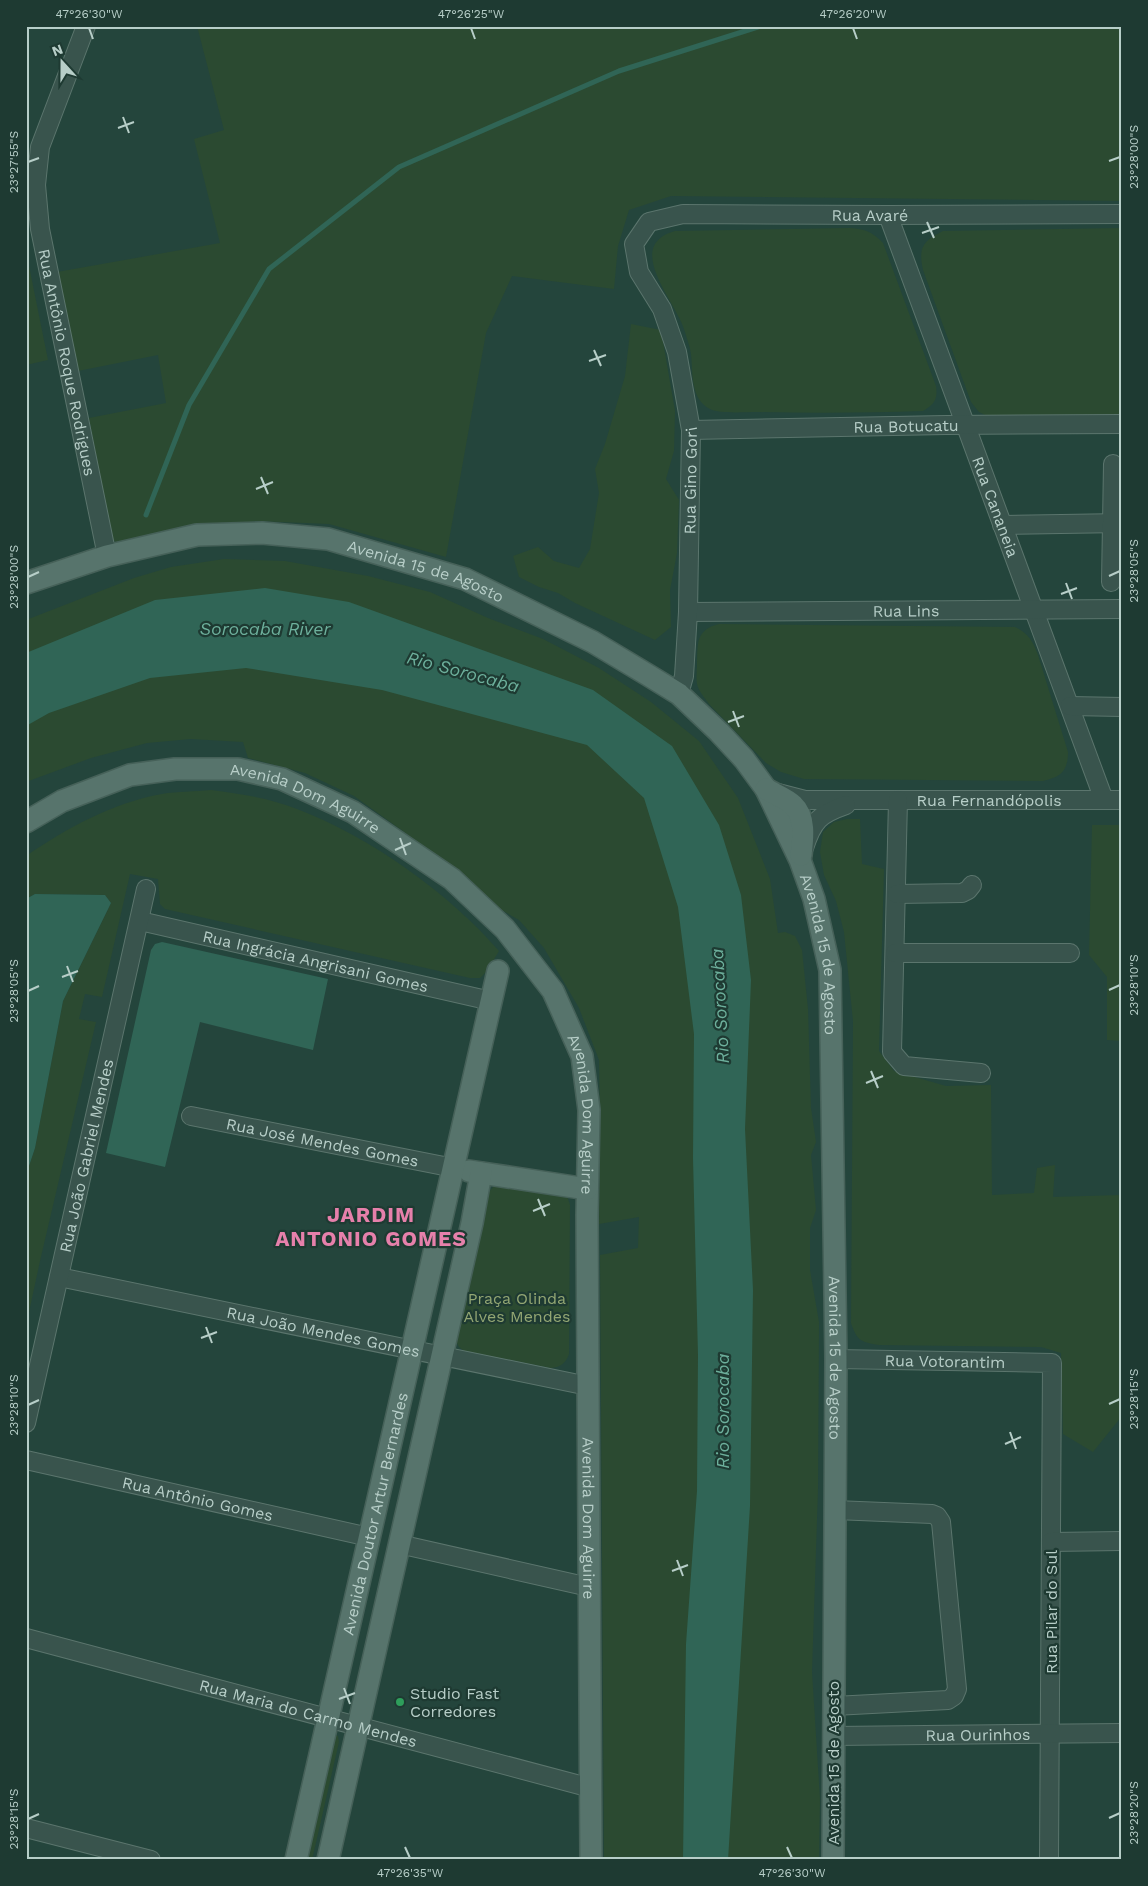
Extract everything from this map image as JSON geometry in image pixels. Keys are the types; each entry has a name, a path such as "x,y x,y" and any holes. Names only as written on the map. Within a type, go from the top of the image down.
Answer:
{"main road":[{"name":"Avenida 15 de Agosto","path":"26,583 107,556 197,535 262,533 328,539 465,579 593,642 679,694 719,732 782,798 794,831 800,860 814,900 830,970 836,1359 833,1860"},
{"name":"Avenida Dom Aguirre","path":"26,822 62,801 130,775 175,769 208,768 238,769 282,779 353,812 452,879 505,929 552,991 582,1056 588,1110 591,1860"},
{"name":"Avenida Doutor Artur Bernardes","path":"296,1860 498,972"},
{"path":"454,1168 587,1189"},
{"name":"Avenida Doutor Artur Bernardes","path":"328,1860 472,1223 481,1173"}],"street":[{"name":"Rua Antônio Roque Rodrigues","path":"86,26 33,141 40,230 107,556"},
{"name":"Rua Avaré","path":"649,222 683,214 1122,214"},
{"name":"Rua Cananeia","path":"888,215 1104,800"},
{"name":"Rua Gino Gori","path":"649,222 634,244 639,272 662,309 677,352 691,430 688,612 684,676 679,694"},
{"name":"Rua Botucatu","path":"691,430 1122,424"},
{"path":"1111,582 1117,523 1113,464"},
{"path":"1002,525 1117,523"},
{"name":"Rua Lins","path":"688,612 1122,609"},
{"path":"1070,706 1122,707"},
{"name":"Rua Fernandópolis","path":"782,798 858,800 1122,800"},
{"name":"Rua Fernandópolis","path":"794,831 825,812 858,800"},
{"path":"898,800 892,1052 904,1066 981,1073"},
{"path":"800,860 812,829 825,812"},
{"path":"897,894 962,893 972,885"},
{"name":"Rua João Gabriel Mendes","path":"26,1423 146,889"},
{"name":"Rua Ingrácia Angrisani Gomes","path":"140,920 491,1002"},
{"path":"895,952 1070,953"},
{"name":"Rua José Mendes Gomes","path":"191,1116 454,1168"},
{"name":"Rua João Mendes Gomes","path":"59,1277 588,1386"},
{"name":"Rua Votorantim","path":"836,1359 1052,1363"},
{"name":"Rua Pilar do Sul","path":"1049,1860 1052,1363"},
{"name":"Rua Antônio Gomes","path":"26,1460 369,1537"},
{"path":"834,1706 948,1700 954,1696 957,1689 941,1522 937,1516 932,1514 835,1510"},
{"path":"1051,1542 1122,1541"},
{"path":"399,1544 589,1587"},
{"name":"Rua Maria do Carmo Mendes","path":"26,1638 591,1788"},
{"name":"Rua Ourinhos","path":"834,1736 1122,1733"},
{"path":"26,1828 151,1860"}],"green space":[{"path":"197,26 1122,26 1122,201 671,196 629,210 618,246 614,289 512,276 486,333 446,557 329,524 257,521 196,530 122,548 112,539 89,418 166,403 158,355 78,371 57,272 220,243 194,139 224,130"},
{"path":"850,228 868,232 876,236 883,243 936,386 936,398 932,404 923,411 839,413 726,412 714,411 704,405 696,392 691,354 685,332 657,276 653,262 653,249 660,238 675,231"},
{"path":"1122,228 1122,417 987,416 979,412 971,402 923,270 921,256 927,242 943,231"},
{"path":"26,251 48,360 26,365"},
{"path":"631,324 661,330 675,411 674,451 666,479 679,500 677,553 670,590 671,627 655,640 575,603 558,593 539,587 519,577 513,556 538,547 554,561 579,568 590,549 599,493 595,469 605,444 625,376"},
{"path":"224,559 285,561 368,576 430,592 488,618 543,639 599,668 651,702 699,741 738,798 770,879 778,933 785,932 795,936 802,950 808,1009 811,1108 816,1142 811,1155 816,1210 810,1228 810,1270 819,1322 818,1489 812,1672 820,1799 819,1860 604,1860 600,1255 638,1248 639,1217 599,1224 599,1060 579,1008 544,948 519,920 498,908 418,842 354,796 305,773 248,758 243,742 191,739 147,743 91,758 26,782 26,620 134,578 171,567"},
{"path":"719,624 1015,627 1030,638 1038,655 1068,752 1065,769 1054,778 1043,781 804,779 781,772 766,763 709,704 698,687 697,650 699,639 706,630"},
{"path":"211,790 255,797 287,805 352,834 406,868 432,888 479,929 499,951 487,971 480,978 470,978 165,909 160,904 158,879 130,874 102,997 85,994 79,1019 96,1022 26,1326 26,1175 35,1148 63,1001 111,903 105,895 35,894 26,899 26,856 74,826 108,810 143,798 162,794"},
{"path":"860,819 862,864 884,869 879,1051 894,1071 946,1086 991,1085 992,1195 1034,1193 1037,1168 1055,1165 1053,1197 1122,1195 1122,1416 1093,1452 1063,1434 1061,1353 1041,1347 879,1345 860,1340 853,1329 851,1323 853,1021 844,932 836,901 824,875 820,852 823,832 834,822"},
{"path":"1092,825 1122,825 1122,1041 1107,1040 1107,977 1089,955"},
{"name":"Praça Olinda Alves Mendes","path":"496,1184 566,1192 570,1205 569,1354 565,1362 558,1367 551,1368 464,1351 456,1341 488,1193"},
{"path":"333,1734 338,1736 339,1742 312,1860 301,1860"}],"water":[{"name":"Sorocaba River","path":"265,588 349,602 593,690 672,746 719,825 741,895 751,980 745,1129 753,1290 750,1506 728,1860 683,1860 686,1644 697,1491 698,1355 693,1158 694,1034 678,907 644,798 587,745 382,690 246,668 150,678 49,713 26,726 26,653 155,600"},
{"path":"35,894 105,895 111,903 63,1001 35,1148 26,1175 26,899"},
{"path":"162,942 328,979 313,1050 200,1022 165,1167 106,1153 151,950 155,944"}],"waterway":[{"path":"146,515 189,405 269,269 399,167 619,71 761,26"}],"place":[{"name":"Studio Fast Corredores","path":"400,1702"}],"district":[{"name":"JARDIM ANTONIO GOMES","path":"371,1227"}],"water label":[{"name":"Rio Sorocaba","path":"463,672"},
{"name":"Rio Sorocaba","path":"720,1006"},
{"name":"Rio Sorocaba","path":"723,1411"}]}
